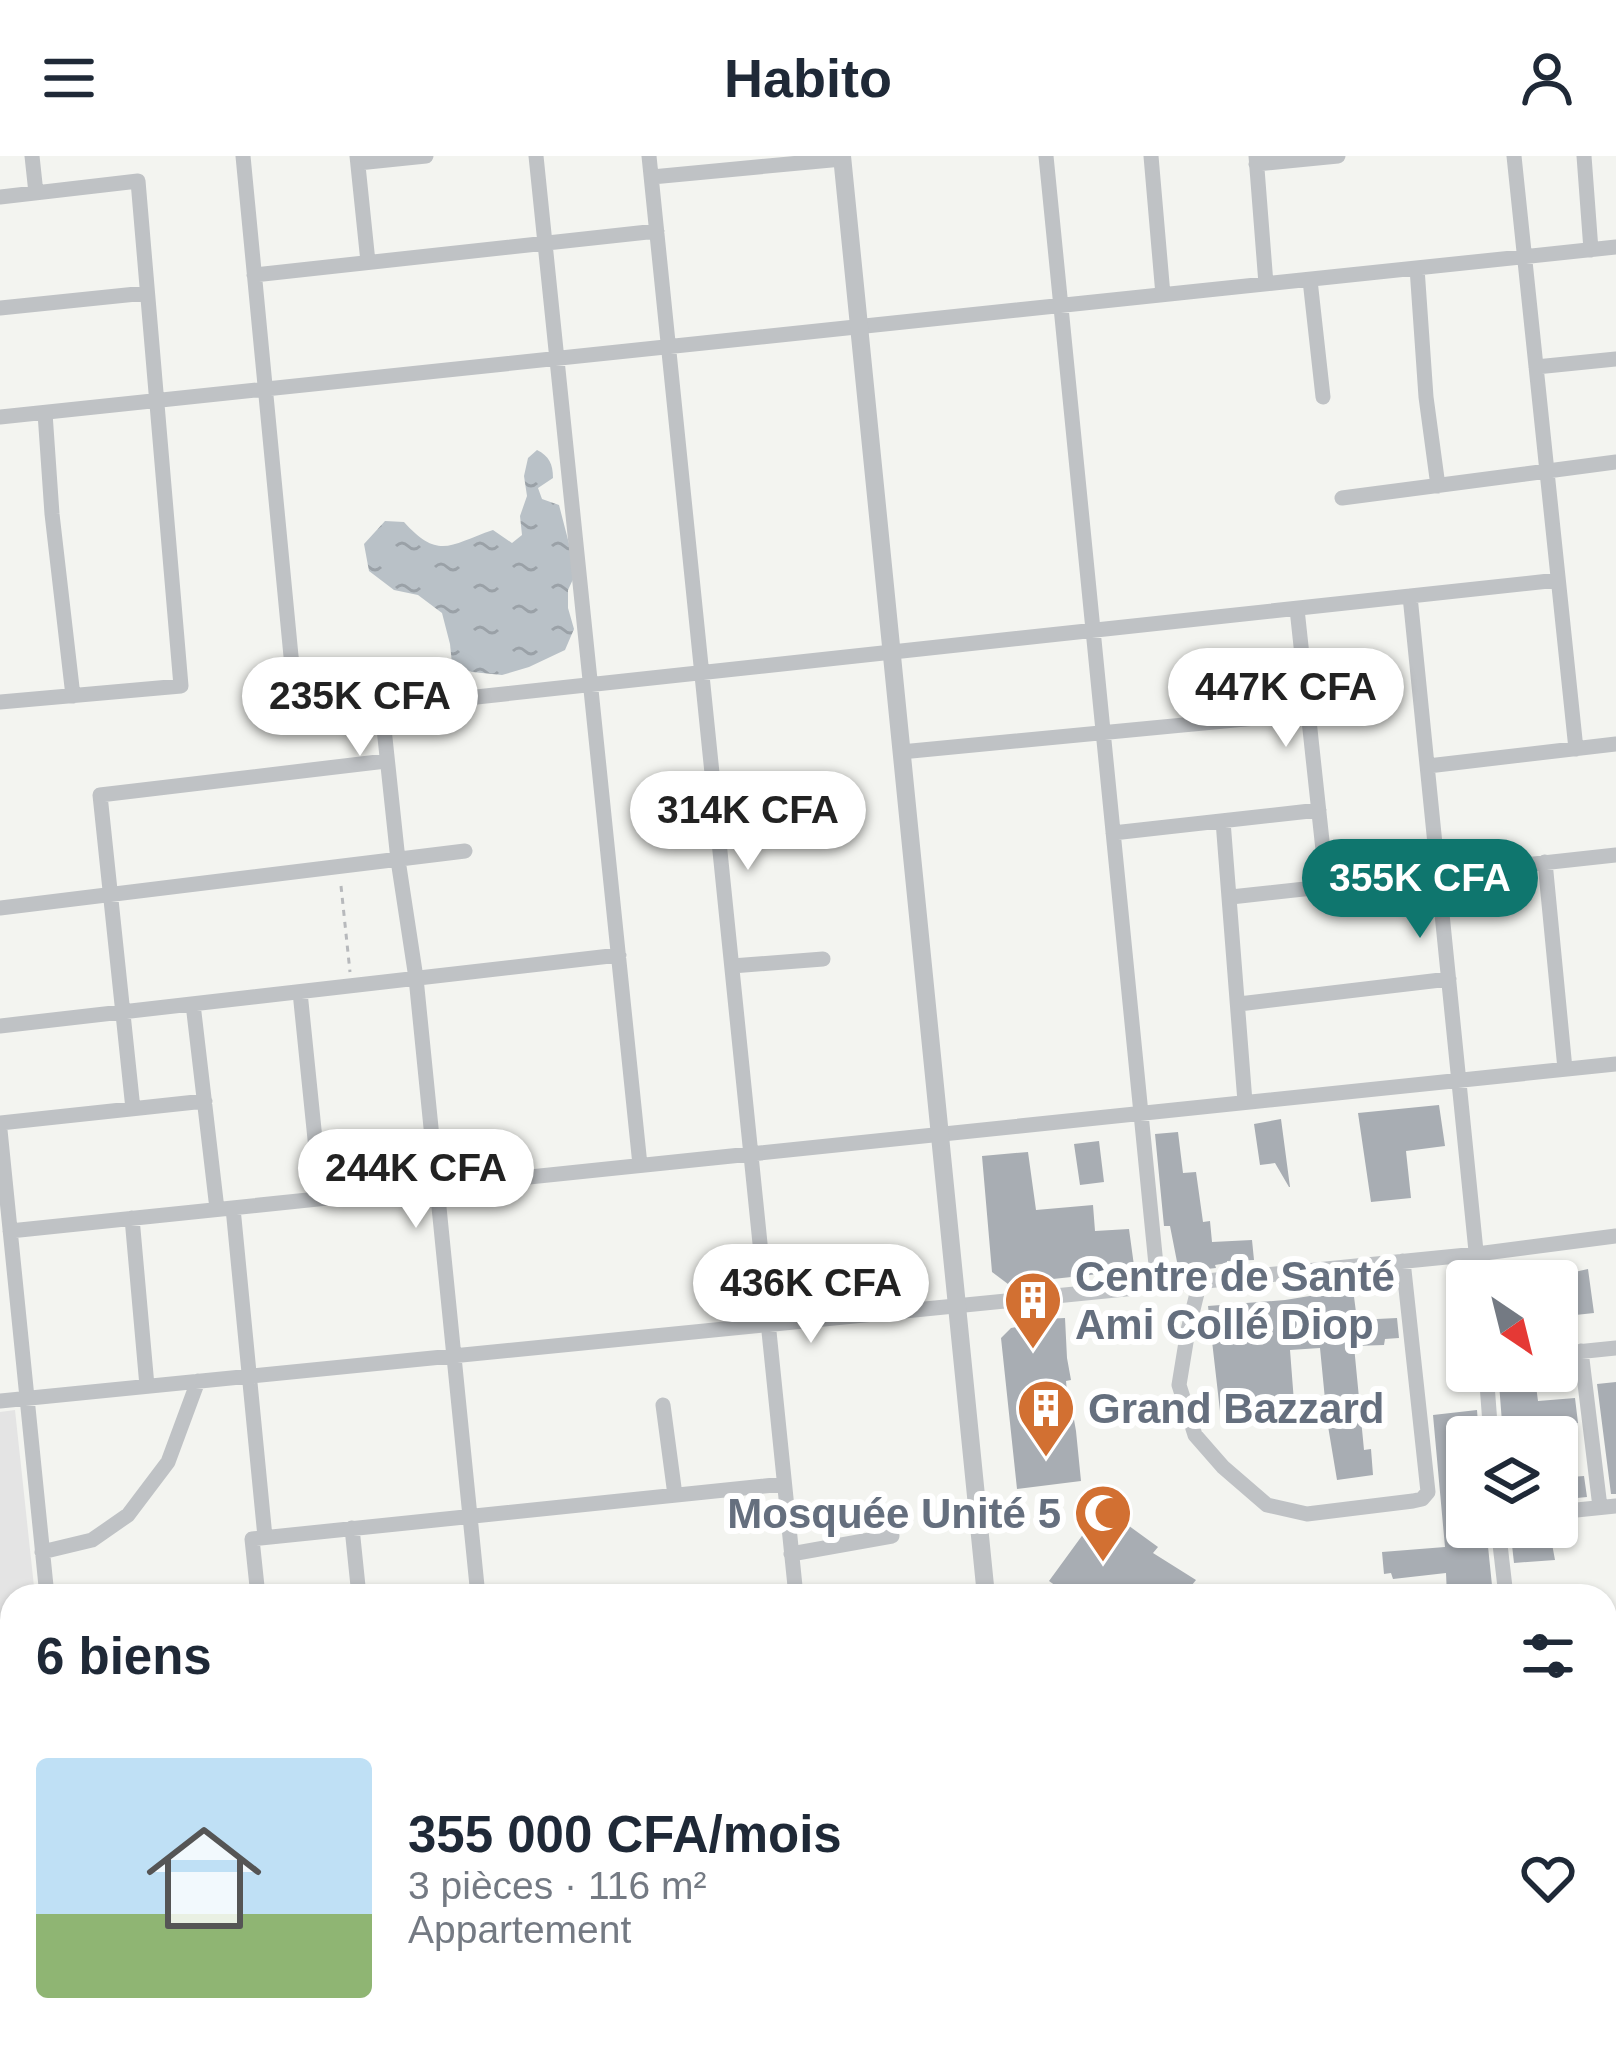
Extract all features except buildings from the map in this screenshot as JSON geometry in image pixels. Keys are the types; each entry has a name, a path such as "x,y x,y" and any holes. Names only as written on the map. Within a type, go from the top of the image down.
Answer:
{"street":[{"path":"32,156 36,193"},
{"path":"243,156 275,513 291,656 304,710 393,706 1558,580"},
{"path":"368,262 358,159 426,156"},
{"path":"536,156 640,1165"},
{"path":"649,156 795,1584"},
{"path":"1046,156 1158,1286"},
{"path":"1151,156 1163,295"},
{"path":"1266,284 1256,160 1338,156"},
{"path":"1514,156 1576,749"},
{"path":"1584,156 1591,250"},
{"path":"652,177 842,158 985,1584"},
{"path":"0,197 138,181 181,686 0,702"},
{"path":"254,275 657,231"},
{"path":"0,417 1616,247"},
{"path":"1417,268 1438,486"},
{"path":"1310,280 1323,397"},
{"path":"0,308 146,292"},
{"path":"1536,367 1616,358"},
{"path":"45,413 73,696"},
{"path":"1342,498 1616,462"},
{"path":"1411,596 1478,1260"},
{"path":"1297,609 1327,886"},
{"path":"393,706 383,719 386,761 416,978 477,1584"},
{"path":"901,752 1308,713"},
{"path":"1428,766 1616,744"},
{"path":"133,1109 100,795 386,761"},
{"path":"1113,832 1319,810"},
{"path":"1223,821 1245,1102"},
{"path":"0,908 465,851"},
{"path":"1231,897 1616,854"},
{"path":"1545,862 1565,1069"},
{"path":"0,1026 619,955"},
{"path":"732,966 823,959"},
{"path":"1239,1004 1449,979"},
{"path":"300,992 321,1198"},
{"path":"193,1004 250,1376 266,1537"},
{"path":"10,1231 1616,1064"},
{"path":"45,1584 0,1126 205,1101"},
{"path":"132,1218 148,1386"},
{"path":"0,1400 1403,1261 1616,1235"},
{"path":"1200,1281 1179,1385 1196,1435 1223,1467 1267,1505 1306,1514 1413,1502 1428,1492 1403,1261"},
{"path":"1578,1510 1608,1507 1580,1351 1616,1348"},
{"path":"42,1552 92,1540 128,1515 168,1462 198,1381"},
{"path":"663,1406 675,1495"},
{"path":"257,1584 252,1538 784,1484"},
{"path":"352,1528 358,1584"},
{"path":"791,1554 892,1536"},
{"path":"1500,1548 1505,1584"}],"path":[{"path":"339,867 351,986"}],"shaded area":[{"path":"15,1410 34,1584 0,1584 0,1412"}],"water":[{"path":"537,450 550,461 553,478 538,488 542,499 559,505 573,559 575,575 568,590 568,608 574,629 565,650 529,667 502,675 472,672 452,664 442,613 418,595 394,590 369,571 364,544 385,521 404,522 436,545 456,544 493,530 512,543 522,535 520,516 527,496 524,476 528,458"}],"place":[{"name":"Centre de Santé Ami Collé Diop","path":"1033,1351"},
{"name":"Grand Bazzard","path":"1046,1459"},
{"name":"Mosquée Unité 5","path":"1103,1564"}]}
